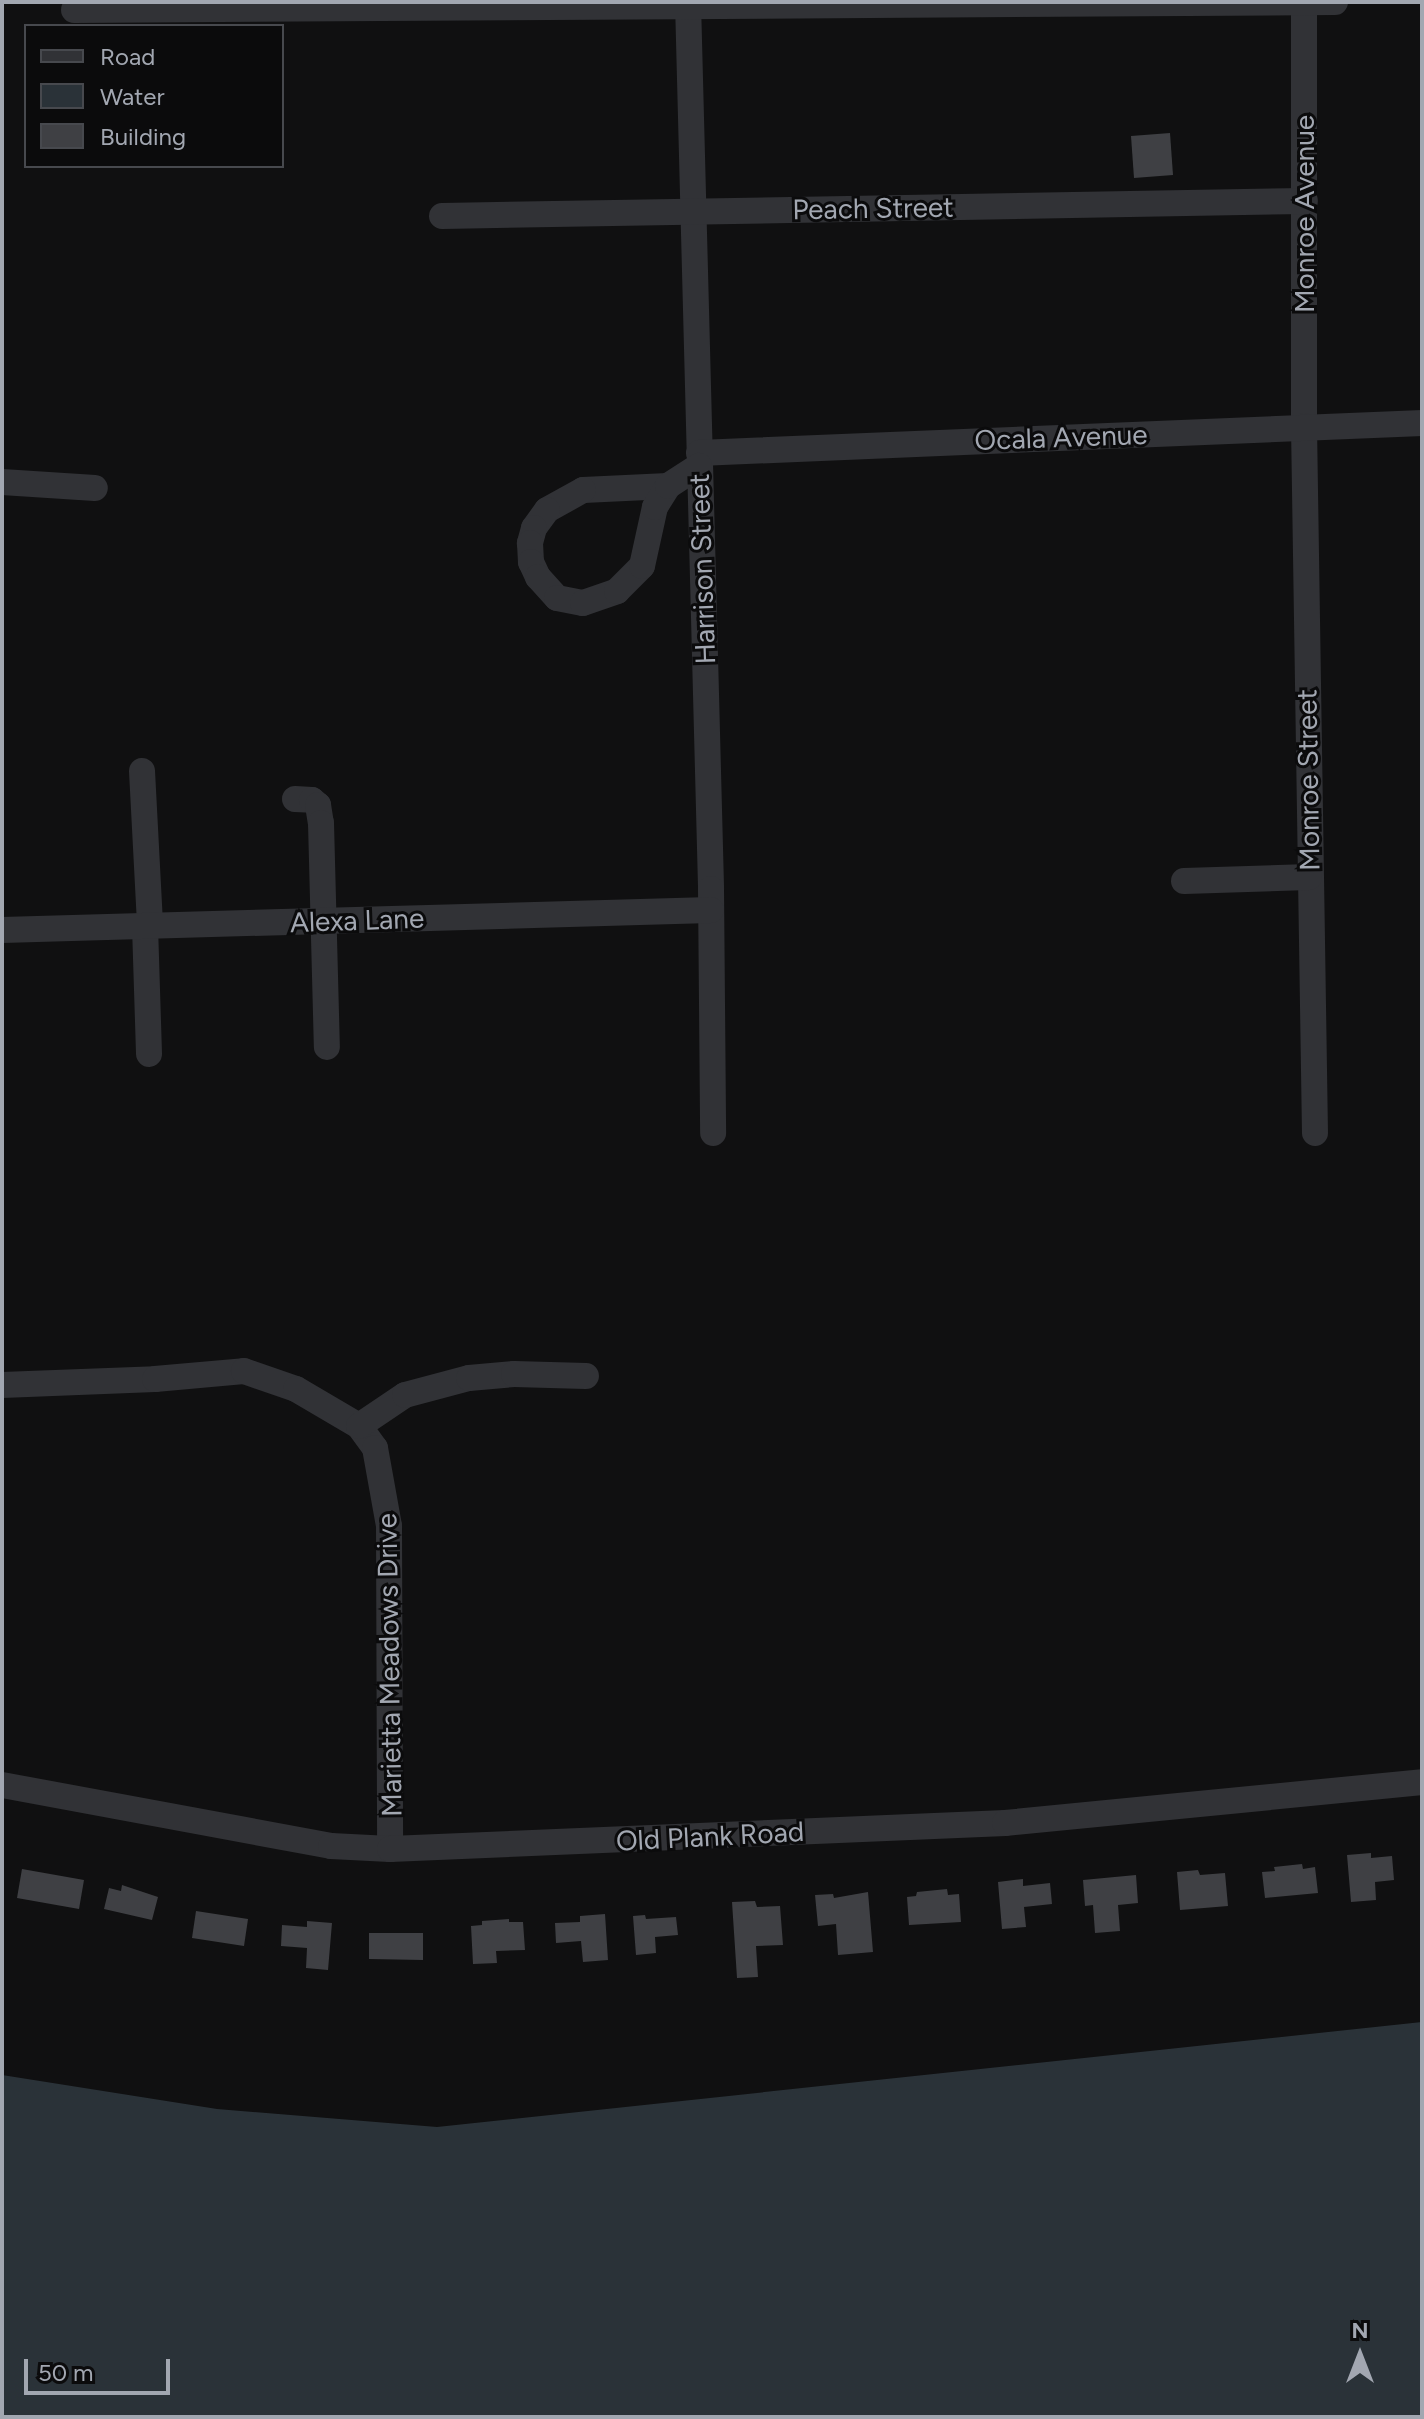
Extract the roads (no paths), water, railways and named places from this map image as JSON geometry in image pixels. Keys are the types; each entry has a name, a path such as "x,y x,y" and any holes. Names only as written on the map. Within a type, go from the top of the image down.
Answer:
{"street":[{"path":"74,10 688,3 1335,2"},
{"name":"Harrison Street","path":"688,3 711,910 713,1133"},
{"name":"Monroe Avenue","path":"1304,3 1304,426"},
{"name":"Peach Street","path":"442,216 1305,201"},
{"name":"Ocala Avenue","path":"699,459 1304,426 1422,423"},
{"name":"Monroe Street","path":"1304,426 1315,1133"},
{"path":"668,486 583,490 547,510 534,528 530,543 531,562 538,577 557,598 583,603 617,591 642,566 655,507 668,486 699,459"},
{"path":"2,482 95,488"},
{"path":"142,771 149,1054"},
{"path":"295,799 312,800 318,805 327,1047"},
{"path":"1184,881 1309,877"},
{"name":"Alexa Lane","path":"2,930 711,910"},
{"path":"2,1385 155,1379 244,1371 296,1389 359,1426 405,1395 469,1378 514,1374 586,1376"},
{"name":"Marietta Meadows Drive","path":"359,1426 375,1448 389,1526 390,1849"},
{"name":"Old Plank Road","path":"2,1785 331,1846 390,1849 1005,1823 1422,1782"}],"water":[{"path":"1422,2022 1422,2417 2,2417 2,2075 217,2109 437,2127"}]}
